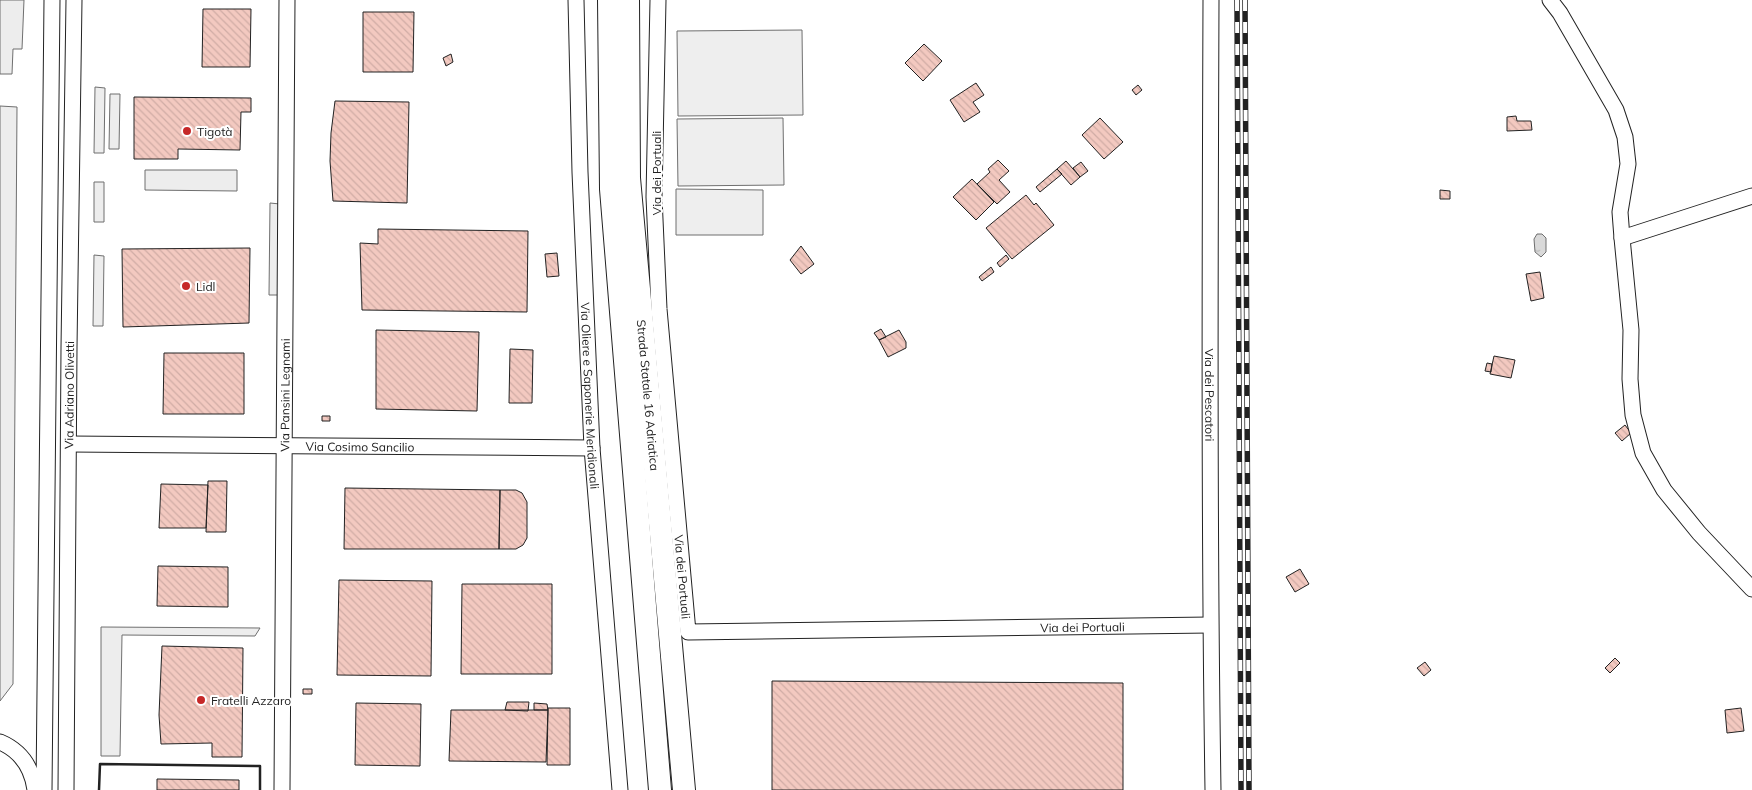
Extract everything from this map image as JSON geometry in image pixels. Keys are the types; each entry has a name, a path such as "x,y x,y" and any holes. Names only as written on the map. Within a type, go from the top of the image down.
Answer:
{"highway":[{"name":"Strada Statale 16 Adriatica","path":"609,0 612,189 660,790"},
{"name":"Strada Statale 16 Adriatica","path":"628,0 629,178 684,790"}],"street":[{"name":"Via Adriano Olivetti","path":"44,790 52,0"},
{"name":"Via Adriano Olivetti","path":"66,790 74,0"},
{"name":"Via Pansini Legnami","path":"282,790 287,0"},
{"name":"Via Oliere e Saponerie Meridionali","path":"576,0 580,172 592,448 620,790"},
{"name":"Via dei Portuali","path":"658,0 654,197 658,309 688,632 1210,625"},
{"name":"Via dei Pescatori","path":"1211,0 1210,625 1213,790"},
{"path":"1550,0 1560,13 1616,110 1625,138 1628,164 1620,212 1631,330 1630,379 1633,415 1643,453 1664,490 1699,533 1752,589"},
{"path":"1622,238 1752,196"},
{"name":"Via Cosimo Sancilio","path":"69,444 592,448"},
{"path":"0,742 10,747 22,757 31,770 35,790"}],"shaded area":[{"path":"0,0 24,0 22,49 13,49 12,74 0,74"},
{"path":"802,30 803,115 678,116 677,31"},
{"path":"95,87 105,88 104,153 94,153"},
{"path":"110,94 120,94 119,149 109,149"},
{"path":"0,106 17,107 13,684 0,701"},
{"path":"783,118 784,185 678,186 677,119"},
{"path":"145,170 237,170 237,191 145,190"},
{"path":"94,182 104,182 104,222 94,222"},
{"path":"676,189 763,190 763,235 676,235"},
{"path":"270,203 280,204 278,295 269,295"},
{"path":"94,255 104,256 103,326 93,326"},
{"path":"101,627 260,628 255,636 122,635 120,756 101,756"}],"water":[{"path":"1537,234 1542,234 1546,238 1546,252 1541,257 1535,252 1534,239"}],"building":[{"path":"203,9 251,9 250,67 202,67"},
{"path":"363,12 414,12 413,72 363,72"},
{"path":"924,44 942,61 923,81 905,63"},
{"path":"451,54 453,62 446,66 443,58"},
{"path":"976,83 984,95 973,102 980,112 964,122 950,100"},
{"path":"1138,85 1142,90 1136,95 1132,90"},
{"name":"Tigotà","path":"134,97 251,98 251,112 241,112 240,150 178,149 178,159 134,159"},
{"path":"335,101 409,102 407,203 333,201 330,161"},
{"path":"1516,116 1517,121 1531,121 1532,130 1507,131 1507,117"},
{"path":"1100,118 1123,142 1104,159 1082,135"},
{"path":"998,160 1009,171 999,180 1010,192 997,204 977,184 990,172 988,169"},
{"path":"1066,161 1080,177 1071,185 1057,169"},
{"path":"1081,162 1088,171 1080,177 1073,168"},
{"path":"1057,169 1062,174 1040,192 1036,187"},
{"path":"972,179 994,202 976,220 953,197"},
{"path":"1440,190 1450,191 1450,199 1440,199"},
{"path":"1026,195 1034,205 1036,203 1054,225 1012,259 986,228"},
{"path":"378,229 528,231 527,312 362,310 360,243 378,244"},
{"path":"801,246 814,264 801,274 790,260"},
{"name":"Lidl","path":"250,248 249,323 123,327 122,249"},
{"path":"557,253 559,276 547,277 545,254"},
{"path":"1006,255 1009,259 1000,267 997,263"},
{"path":"991,267 994,272 982,281 979,277"},
{"path":"1540,272 1544,298 1531,301 1526,274"},
{"path":"881,329 886,337 879,340 874,333"},
{"path":"376,330 479,332 477,411 376,409"},
{"path":"899,330 906,342 906,348 888,357 879,340"},
{"path":"510,349 533,350 532,403 509,403"},
{"path":"164,353 244,353 244,414 163,414"},
{"path":"1494,356 1515,360 1511,378 1490,374"},
{"path":"1487,363 1492,364 1491,372 1485,371"},
{"path":"322,416 330,416 330,421 322,421"},
{"path":"1625,425 1631,433 1622,441 1615,433"},
{"path":"208,481 227,481 226,532 206,532"},
{"path":"161,484 208,485 206,528 159,528"},
{"path":"345,488 500,490 499,549 344,549"},
{"path":"500,490 516,490 522,493 527,502 527,538 523,545 516,549 499,549"},
{"path":"158,566 228,567 228,607 157,606"},
{"path":"1300,569 1309,584 1295,592 1286,577"},
{"path":"339,580 432,581 431,676 337,675"},
{"path":"462,584 552,584 552,674 461,674"},
{"name":"Fratelli Azzaro","path":"162,646 243,648 242,757 212,757 212,743 161,744 159,715"},
{"path":"1615,658 1620,663 1610,673 1605,668"},
{"path":"1425,662 1431,670 1424,676 1417,668"},
{"path":"772,681 1123,683 1123,790 772,790"},
{"path":"303,689 312,689 312,694 303,694"},
{"path":"507,702 529,702 528,711 505,710"},
{"path":"356,703 421,704 420,766 355,765"},
{"path":"534,703 547,704 548,710 534,710"},
{"path":"548,708 570,708 570,765 547,765"},
{"path":"1741,708 1744,731 1727,733 1725,710"},
{"path":"451,710 548,710 546,762 449,761"},
{"path":"157,779 239,780 239,790 157,790"}],"railway":[{"path":"1237,0 1241,790"},
{"path":"1245,0 1249,790"}],"wall":[{"path":"99,790 100,764 260,766 260,790"}],"place":[{"name":"Tigotà","path":"187,131"},
{"name":"Lidl","path":"186,286"},
{"name":"Fratelli Azzaro","path":"201,700"}]}
